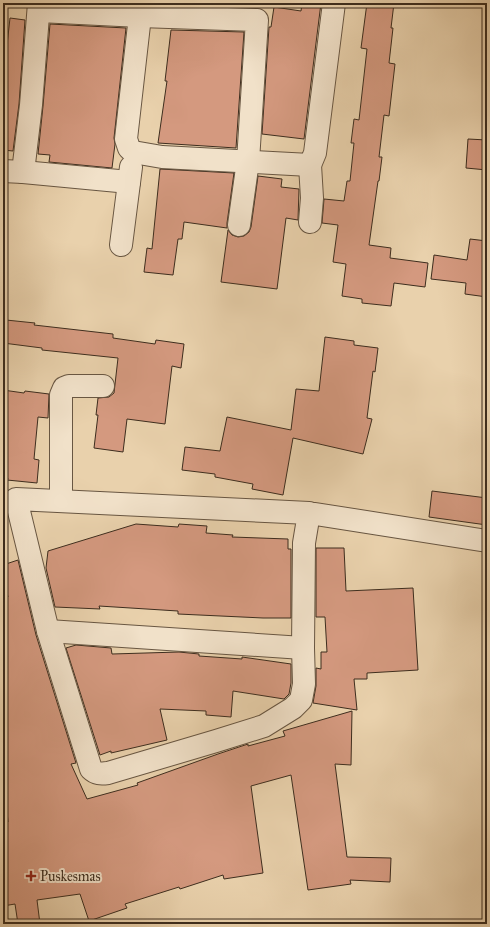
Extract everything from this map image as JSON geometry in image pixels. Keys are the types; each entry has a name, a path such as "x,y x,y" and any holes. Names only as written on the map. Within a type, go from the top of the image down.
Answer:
{"street":[{"path":"310,222 312,198 310,165 315,153 334,3"},
{"path":"129,182 13,172 31,105 39,7 140,16 257,20 248,161 239,225"},
{"path":"140,16 126,139 128,148 133,152 162,157 310,165"},
{"path":"121,245 133,152"},
{"path":"61,502 61,395 64,388 69,386 103,386"},
{"path":"309,513 304,543 304,684 301,700 293,708 264,726 216,742 101,774 91,769 48,631 10,499 309,513 487,540"},
{"path":"48,631 303,648"}],"building":[{"path":"175,3 233,3 233,7 174,5"},
{"path":"302,3 321,3 304,139 262,134 269,27 271,27 274,7 301,11"},
{"path":"367,3 394,3 389,63 395,64 389,116 384,115 379,157 382,157 369,245 391,248 390,258 428,263 425,287 394,283 391,306 362,303 362,299 342,296 346,264 333,262 338,225 322,223 324,199 344,201 347,181 350,181 354,143 351,143 354,119 359,120 367,49 361,48"},
{"path":"10,18 25,20 19,104 13,151 3,150 3,82"},
{"path":"50,24 126,28 112,168 49,162 50,155 38,154"},
{"path":"171,30 244,32 236,148 158,143 167,81 165,81"},
{"path":"468,139 487,140 487,170 466,168"},
{"path":"160,169 234,173 227,228 184,222 182,239 178,239 173,275 144,272 147,248 152,249"},
{"path":"258,176 282,179 281,187 299,189 298,220 286,218 277,289 221,282 228,230 232,235 238,237 244,236 249,232"},
{"path":"470,239 487,241 487,297 465,294 466,283 431,279 434,255 467,260"},
{"path":"6,320 35,323 34,325 113,334 113,338 155,344 156,340 184,344 181,368 172,366 165,424 127,419 123,452 94,448 98,415 96,415 98,398 109,397 114,393 118,358 42,350 42,348 3,343"},
{"path":"325,337 354,341 354,345 378,348 375,372 373,371 367,418 372,419 363,454 293,438 283,495 252,489 253,484 215,477 215,474 182,470 185,447 220,451 227,417 291,430 296,389 319,391"},
{"path":"3,390 49,394 48,418 38,417 34,459 39,460 37,483 7,480 8,478 3,477"},
{"path":"432,491 487,498 487,525 429,517"},
{"path":"136,524 178,527 179,524 207,526 206,533 233,535 232,537 288,539 288,549 291,549 291,618 178,614 178,611 99,606 100,609 55,607 46,568 48,551"},
{"path":"316,548 344,548 346,591 413,588 418,670 367,673 367,679 354,679 357,710 313,703 316,686 316,668 321,669 321,652 327,652 325,617 316,617"},
{"path":"18,560 36,635 76,763 71,764 87,799 138,785 137,783 248,744 248,746 285,736 283,731 352,711 351,765 335,764 347,857 391,858 390,882 350,880 351,884 308,890 291,775 251,786 263,873 224,879 223,875 180,889 179,887 125,904 127,908 89,921 80,894 37,900 40,924 18,924 15,904 3,906 3,823 8,822 3,765 3,598 8,597 3,576 3,565"},
{"path":"76,645 111,648 112,654 179,652 199,654 199,656 242,659 242,657 291,664 291,683 289,694 284,699 233,691 231,717 206,715 206,711 160,709 167,740 111,753 111,751 100,755 66,648"}],"place":[{"name":"Puskesmas","path":"31,876"}]}
